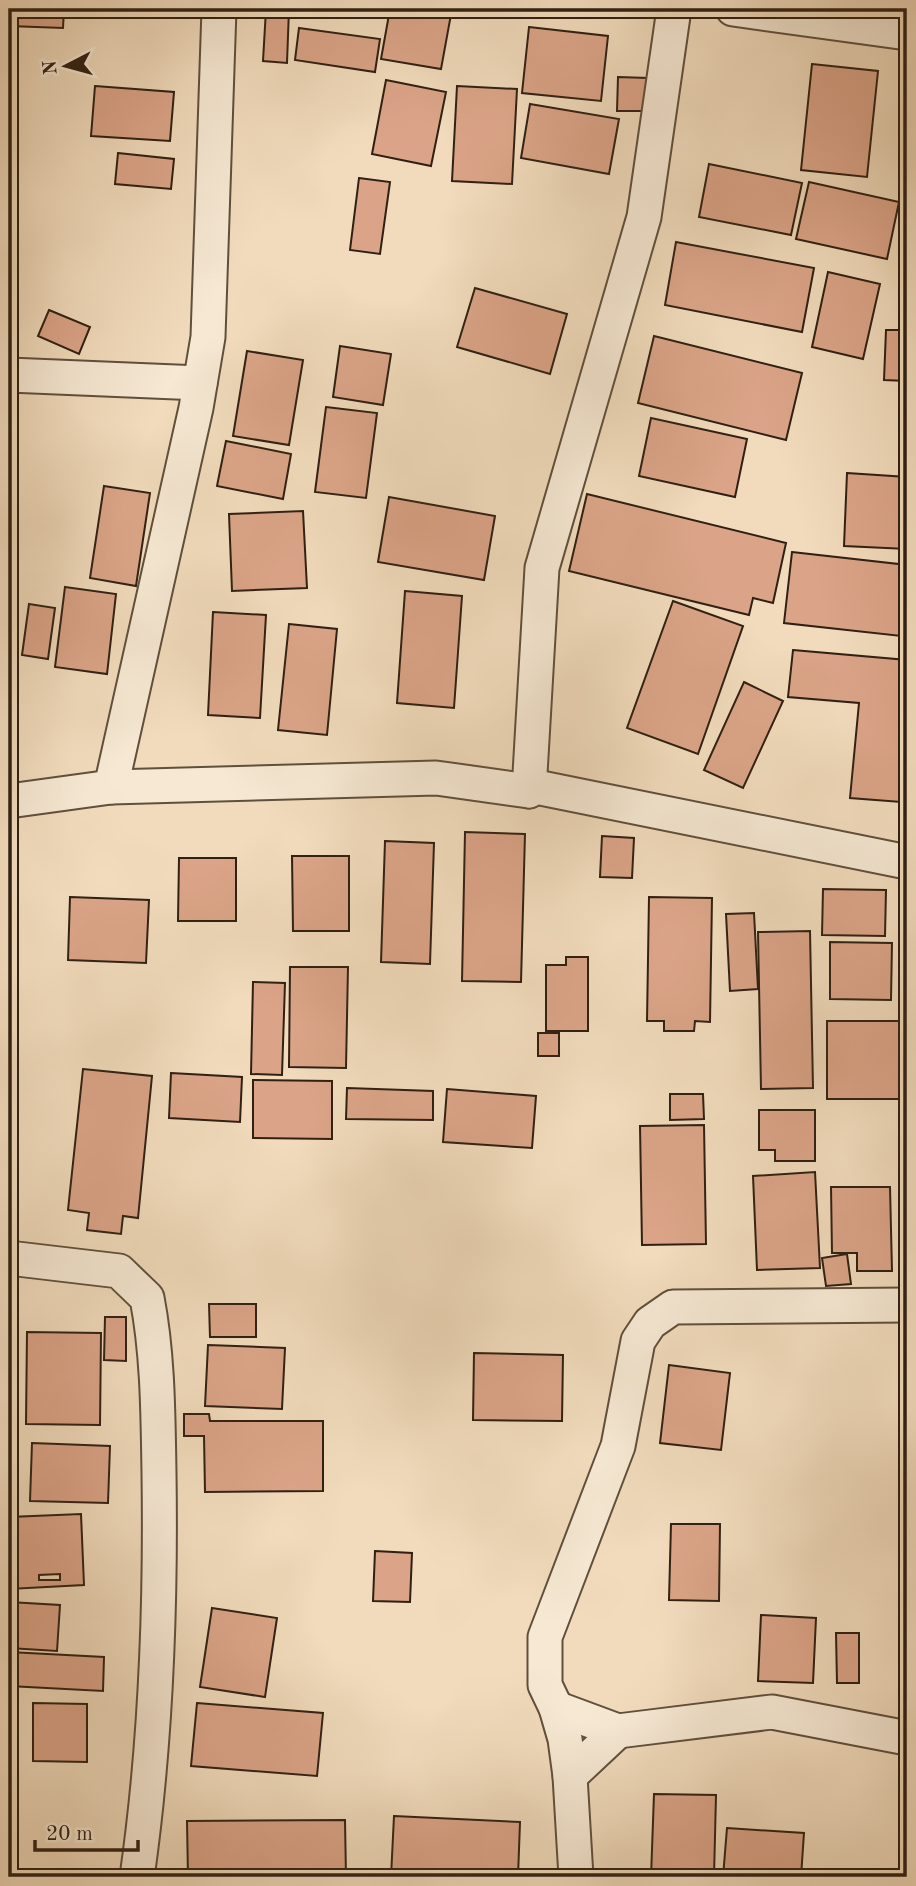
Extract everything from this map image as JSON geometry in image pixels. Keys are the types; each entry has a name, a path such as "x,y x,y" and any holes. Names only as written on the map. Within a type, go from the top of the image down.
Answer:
{"street":[{"path":"111,787 208,337 219,9"},
{"path":"529,791 542,568 644,217 674,9"},
{"path":"733,9 907,33"},
{"path":"9,375 200,383"},
{"path":"9,801 111,787 436,778 529,791 536,787 907,862"},
{"path":"9,1258 119,1271 147,1298 157,1397 161,1584 146,1815 137,1877"},
{"path":"576,1877 570,1776 565,1739 556,1708 545,1685 545,1637 618,1446 638,1340 650,1323 673,1307 907,1305"},
{"path":"556,1708 618,1731 772,1712 907,1738"},
{"path":"570,1776 618,1731"}],"building":[{"path":"9,9 64,9 63,28 9,26"},
{"path":"266,9 289,9 287,63 263,61"},
{"path":"390,9 452,9 441,69 381,59"},
{"path":"529,27 608,36 601,101 522,93"},
{"path":"299,28 380,39 375,72 295,60"},
{"path":"812,64 878,71 867,177 801,170"},
{"path":"618,77 648,78 647,111 617,111"},
{"path":"386,80 446,92 431,166 372,154"},
{"path":"95,86 174,92 170,141 91,136"},
{"path":"457,86 517,89 512,184 452,181"},
{"path":"530,104 619,119 609,174 521,158"},
{"path":"118,153 174,159 171,189 115,184"},
{"path":"709,164 802,183 791,235 699,217"},
{"path":"359,178 390,182 380,254 350,250"},
{"path":"809,182 899,202 887,259 796,239"},
{"path":"676,242 814,268 802,332 665,305"},
{"path":"828,272 880,284 863,359 812,347"},
{"path":"475,288 567,314 550,374 457,347"},
{"path":"49,310 90,327 79,354 38,336"},
{"path":"886,330 907,330 907,381 884,380"},
{"path":"654,336 802,373 786,440 638,403"},
{"path":"340,346 391,354 383,405 333,397"},
{"path":"247,351 303,360 289,445 233,436"},
{"path":"326,407 377,413 366,498 315,492"},
{"path":"651,418 747,439 735,497 639,476"},
{"path":"226,441 291,454 283,499 217,486"},
{"path":"847,473 907,477 907,549 844,546"},
{"path":"104,486 150,493 136,586 90,578"},
{"path":"587,494 786,543 773,603 753,598 749,615 569,571"},
{"path":"389,497 495,516 484,580 378,562"},
{"path":"303,511 307,588 232,591 229,514"},
{"path":"792,552 907,565 901,636 784,623"},
{"path":"65,587 116,594 107,674 55,667"},
{"path":"405,591 462,596 454,708 397,703"},
{"path":"673,601 743,626 698,754 627,728"},
{"path":"29,604 55,608 48,659 22,655"},
{"path":"213,612 266,615 260,718 208,715"},
{"path":"289,624 337,629 327,735 278,730"},
{"path":"793,650 907,660 907,730 901,802 850,798 859,703 788,697"},
{"path":"744,682 783,701 743,788 704,770"},
{"path":"465,832 525,834 521,982 462,981"},
{"path":"602,836 634,838 632,878 600,877"},
{"path":"385,841 434,843 430,964 381,962"},
{"path":"292,856 349,856 349,931 293,931"},
{"path":"179,858 236,858 236,921 178,921"},
{"path":"823,889 886,890 885,936 822,935"},
{"path":"70,897 149,900 146,963 68,960"},
{"path":"649,897 712,898 710,1022 695,1021 694,1031 664,1031 664,1021 647,1021"},
{"path":"903,911 907,911 907,935 904,935"},
{"path":"754,913 758,989 730,991 726,914"},
{"path":"810,931 813,1088 761,1089 758,932"},
{"path":"830,942 892,943 891,1000 830,999"},
{"path":"566,957 588,957 588,1031 546,1031 546,965 566,965"},
{"path":"290,967 348,967 346,1068 289,1067"},
{"path":"253,982 285,983 282,1075 251,1074"},
{"path":"827,1021 902,1021 902,1099 827,1099"},
{"path":"538,1033 559,1033 559,1056 538,1056"},
{"path":"83,1069 152,1076 138,1218 123,1216 121,1234 87,1230 89,1213 68,1210"},
{"path":"171,1073 242,1077 240,1122 169,1118"},
{"path":"253,1080 332,1081 332,1139 253,1138"},
{"path":"347,1088 433,1091 433,1120 346,1119"},
{"path":"447,1089 536,1096 532,1148 443,1142"},
{"path":"670,1094 703,1094 704,1119 670,1120"},
{"path":"759,1110 815,1110 815,1161 775,1161 775,1150 759,1150"},
{"path":"704,1125 706,1244 642,1245 640,1126"},
{"path":"815,1172 820,1268 757,1270 753,1176"},
{"path":"831,1187 890,1187 892,1271 857,1271 857,1253 832,1253"},
{"path":"847,1254 851,1284 826,1286 822,1258"},
{"path":"209,1304 256,1304 256,1337 210,1337"},
{"path":"105,1317 126,1317 126,1361 104,1360"},
{"path":"27,1332 101,1333 100,1425 26,1424"},
{"path":"208,1345 285,1348 282,1409 205,1406"},
{"path":"474,1353 563,1355 562,1421 473,1420"},
{"path":"669,1365 730,1373 721,1450 660,1443"},
{"path":"184,1414 209,1414 210,1421 323,1421 323,1491 205,1492 204,1436 184,1436"},
{"path":"32,1443 110,1446 108,1503 30,1501"},
{"path":"81,1514 84,1585 9,1589 9,1517","holes":["60,1574 60,1580 39,1580 39,1575"]},
{"path":"671,1524 720,1524 719,1601 669,1600"},
{"path":"375,1551 412,1553 410,1602 373,1601"},
{"path":"9,1602 60,1605 57,1651 9,1648"},
{"path":"212,1608 277,1618 265,1697 200,1687"},
{"path":"761,1615 816,1618 813,1683 758,1681"},
{"path":"836,1633 859,1633 859,1683 837,1683"},
{"path":"9,1652 104,1657 103,1691 9,1686"},
{"path":"33,1703 87,1704 87,1762 33,1761"},
{"path":"197,1703 323,1713 317,1776 191,1766"},
{"path":"654,1794 716,1795 714,1877 651,1877"},
{"path":"394,1816 520,1822 518,1877 391,1877"},
{"path":"345,1820 346,1877 188,1877 187,1821"},
{"path":"727,1828 804,1833 801,1877 723,1877"}]}
